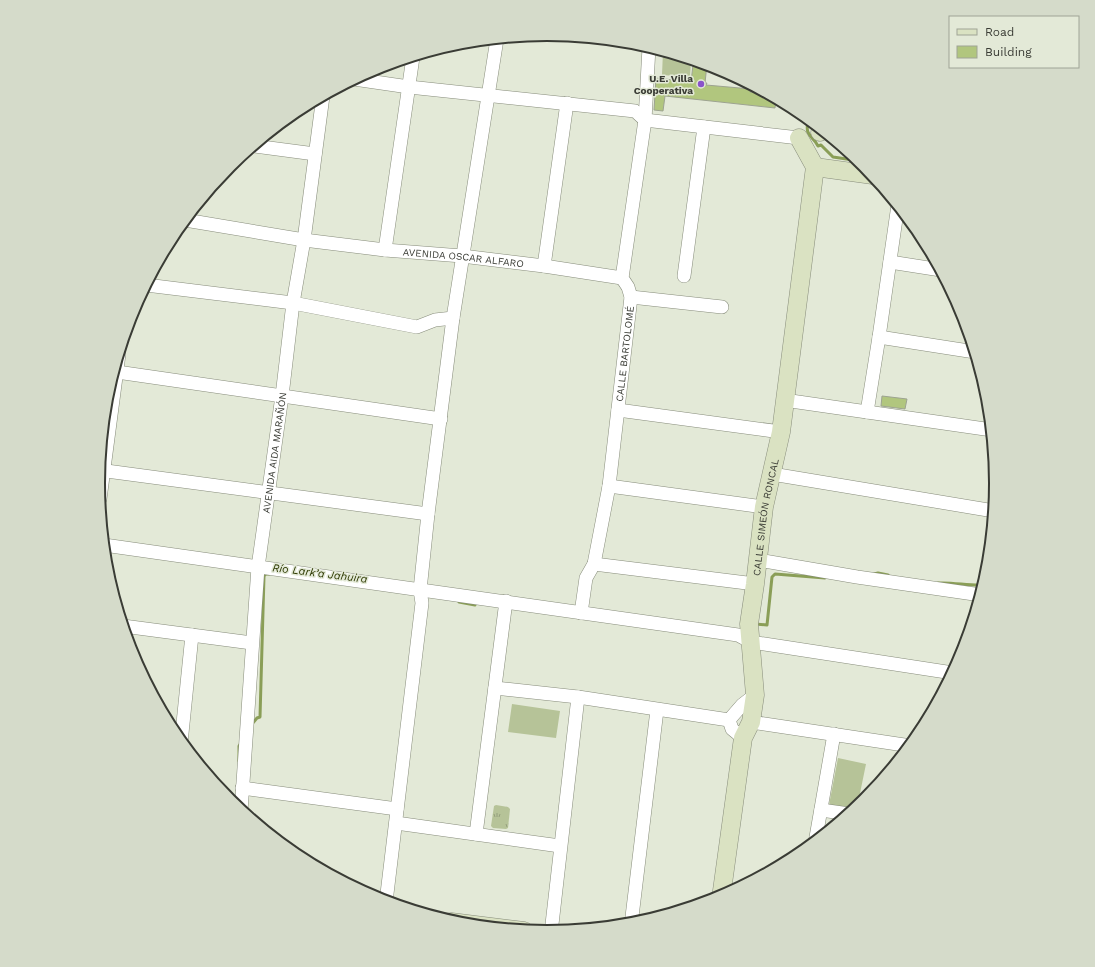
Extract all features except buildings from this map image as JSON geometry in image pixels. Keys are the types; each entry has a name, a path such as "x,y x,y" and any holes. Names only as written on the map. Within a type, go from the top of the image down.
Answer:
{"street":[{"path":"387,896 422,603 420,590 440,419 462,256 496,44"},
{"path":"622,278 645,120 649,53"},
{"path":"385,250 412,62"},
{"path":"364,81 635,111 645,120 799,138 815,167 863,174"},
{"name":"AVENIDA AIDA MARAÑÓN","path":"241,802 258,567 282,396 292,303 304,240 322,103"},
{"path":"544,266 567,103"},
{"path":"684,276 704,128"},
{"path":"261,147 315,154"},
{"name":"CALLE SIMEÓN RONCAL","path":"722,890 743,738 751,722 755,695 749,624 756,584 764,507 781,432 815,167"},
{"path":"867,412 897,212"},
{"name":"AVENIDA OSCAR ALFARO","path":"191,221 304,240 385,250 462,256 544,266 622,278"},
{"path":"890,262 934,269"},
{"name":"CALLE BARTOLOMÉ","path":"581,613 586,578 594,564 609,486 631,297 628,287 622,278"},
{"path":"152,286 292,303 417,326 435,320 453,318"},
{"path":"631,297 722,307"},
{"path":"879,337 970,351"},
{"path":"119,372 440,419"},
{"path":"784,400 986,429"},
{"path":"618,410 781,432"},
{"path":"105,470 428,514"},
{"path":"772,474 989,509"},
{"path":"609,486 764,507"},
{"path":"110,546 738,635 751,642 947,672"},
{"path":"758,560 976,594"},
{"path":"594,564 756,584"},
{"path":"476,834 506,601"},
{"path":"128,627 252,643"},
{"path":"182,732 192,635"},
{"path":"495,688 578,697 729,720"},
{"path":"729,720 742,705 755,695"},
{"path":"552,926 578,697"},
{"path":"632,917 657,710"},
{"path":"729,720 732,729 743,738"},
{"path":"751,722 904,745"},
{"path":"816,835 834,734"},
{"path":"242,788 397,809"},
{"path":"821,810 842,813"},
{"path":"396,823 560,846"}],"green space":[{"path":"663,56 691,64 690,77 662,75"},
{"path":"512,704 560,711 556,738 508,732"},
{"path":"838,758 866,764 859,797 847,808 829,805"},
{"path":"494,806 508,807 510,809 508,828 506,829 493,828 491,826"}],"waterway":[{"name":"Río Lark’a Jahuira","path":"807,125 809,135 818,146 821,145 833,157 848,159"},
{"path":"874,574 878,573 888,575"},
{"name":"Río Lark’a Jahuira","path":"252,724 257,718 260,717 264,576 269,574"},
{"path":"755,624 767,625 772,577 775,574 825,578"},
{"path":"938,583 978,585"},
{"name":"Río Lark’a Jahuira","path":"459,602 475,605 476,602"},
{"name":"Río Lark’a Jahuira","path":"239,761 239,746 241,743"}],"place":[{"name":"U.E. Villa Cooperativa","path":"701,84"}]}
